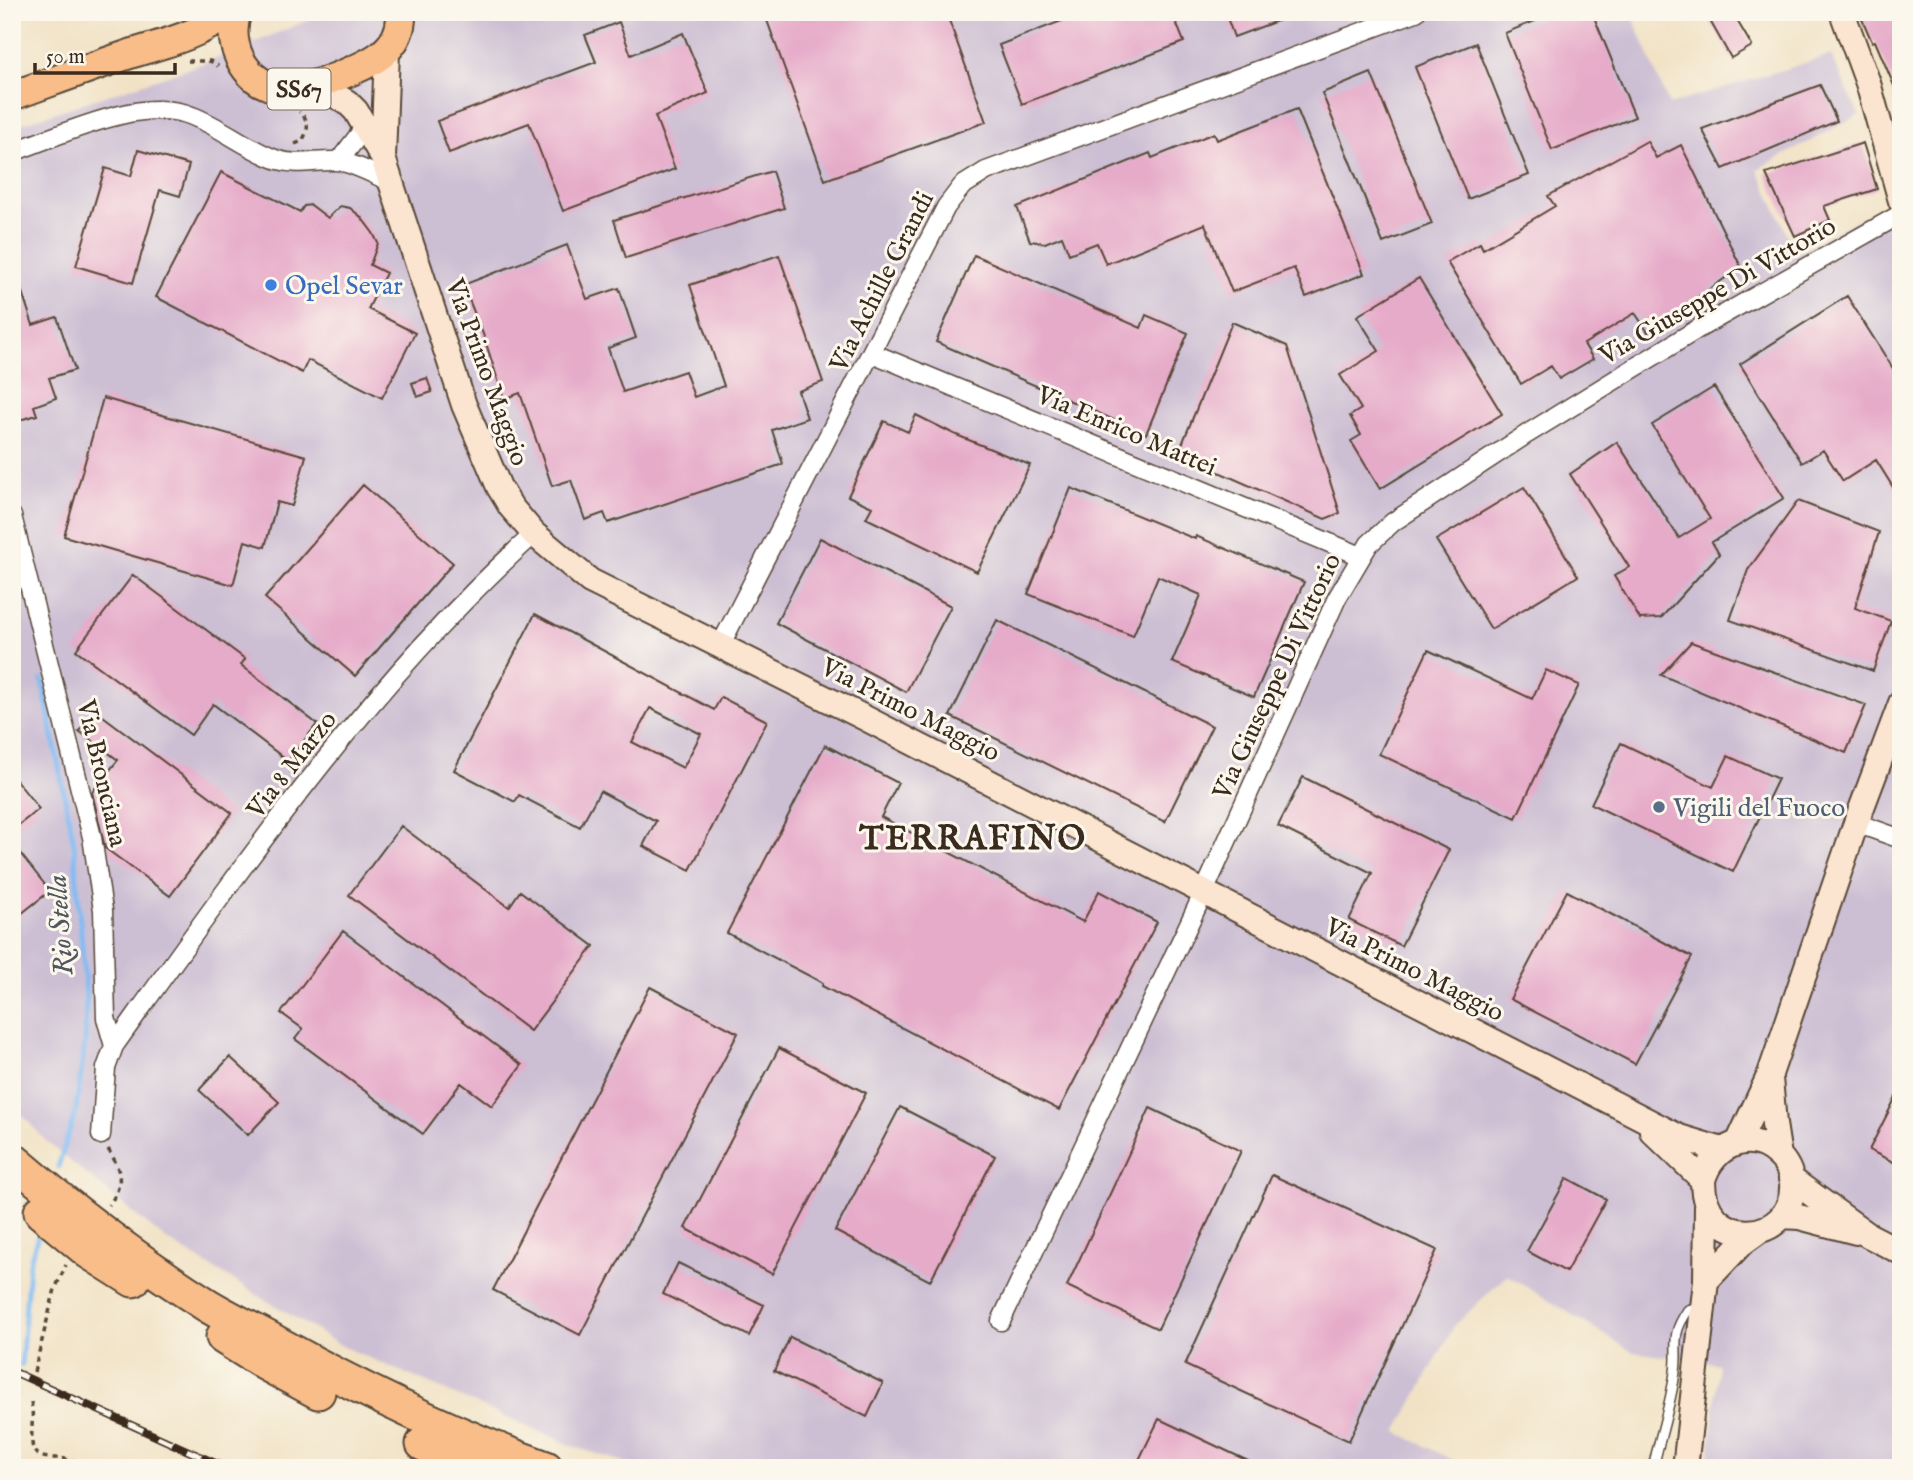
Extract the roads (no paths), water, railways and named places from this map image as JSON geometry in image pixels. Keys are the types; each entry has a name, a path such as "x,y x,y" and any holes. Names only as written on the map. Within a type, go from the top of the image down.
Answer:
{"highway":[{"path":"12,1159 113,1240 208,1305 342,1379 413,1414 477,1443 546,1468"},
{"path":"12,1188 89,1252 266,1364 404,1435 477,1468"}],"main road":[{"name":"SS67","path":"177,52 230,12"},
{"name":"SS67","path":"235,69 233,36 237,12"},
{"path":"1842,12 1868,83 1901,201"},
{"path":"387,51 398,33 402,14"},
{"name":"SS67","path":"12,96 131,54 212,49 235,69 268,85 297,89 316,85 369,64 387,51"},
{"name":"Via Primo Maggio","path":"383,158 387,51"},
{"name":"Via Primo Maggio","path":"316,85 335,93 347,102 383,158 478,442 505,497 534,534 590,581 865,718 1679,1137 1730,1146 1753,1143 1767,1147 1779,1156"},
{"path":"1685,1468 1706,1281 1707,1208 1703,1180 1713,1158 1730,1146 1770,1074 1856,823 1901,703"},
{"path":"1707,1208 1716,1220 1729,1228 1744,1232 1768,1227 1782,1216 1789,1205 1791,1179 1779,1156 1770,1074"},
{"name":"Via Primo Maggio","path":"1631,1113 1703,1180"},
{"path":"1791,1179 1868,1235 1901,1252"},
{"path":"1782,1216 1800,1217 1868,1235"},
{"path":"1706,1281 1741,1244 1759,1230"}],"street":[{"name":"Via Achille Grandi","path":"720,646 946,207 962,186 974,177 1416,12"},
{"path":"12,152 118,115 153,110 188,114 277,159 292,163 339,161 391,182"},
{"path":"339,161 365,127"},
{"name":"Via Giuseppe Di Vittorio","path":"1000,1321 1203,894 1337,598 1362,556 1380,533 1527,434 1696,330 1901,214"},
{"name":"Via Enrico Mattei","path":"873,353 1362,556"},
{"name":"Via Bronciana","path":"12,516 92,837 103,910 106,1018 114,1046"},
{"name":"Via 8 Marzo","path":"114,1046 204,920 327,757 463,600 534,534"},
{"path":"1856,823 1901,839"},
{"path":"101,1135 106,1068 114,1046"}],"lane":[{"path":"1653,1468 1676,1371 1675,1339 1678,1325 1688,1310 1703,1306"}],"waterway":[{"name":"Rio Stella","path":"42,680 74,844 86,998 85,1042 76,1110 58,1167"},
{"name":"Rio Stella","path":"21,1365 29,1265 40,1229"},
{"name":"Rio Stella","path":"12,1402 15,1395"}],"railway":[{"path":"12,1371 226,1468"}],"place":[{"name":"Opel Sevar","path":"271,285"},
{"name":"Vigili del Fuoco","path":"1659,807"}],"district":[{"name":"TERRAFINO","path":"973,837"}]}
